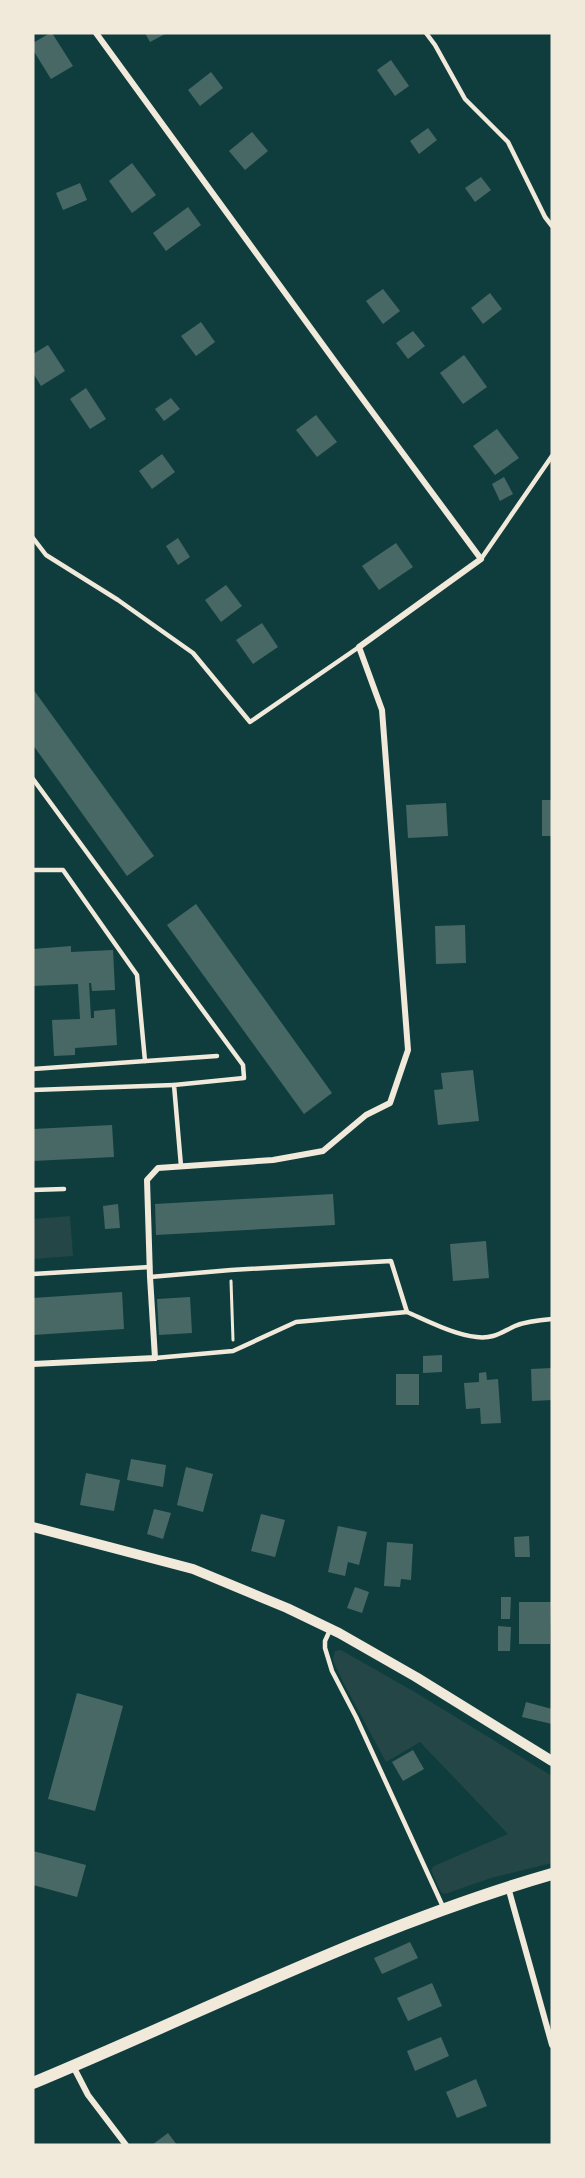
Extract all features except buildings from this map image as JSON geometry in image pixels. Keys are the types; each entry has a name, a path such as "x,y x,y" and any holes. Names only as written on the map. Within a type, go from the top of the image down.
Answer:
{"main road":[{"path":"33,2082 345,1948 444,1909 552,1874"}],"street":[{"path":"33,1364 154,1358 147,1180 158,1168 273,1160 322,1151 366,1114 390,1103 408,1050 382,711 359,647 481,559 96,33"},
{"path":"33,1527 193,1569 286,1608 416,1677 552,1761"},
{"path":"508,1887 552,2045"},
{"path":"73,2066 88,2095 126,2145"}],"lane":[{"path":"426,33 465,99 508,142 545,217 552,226"},
{"path":"481,559 552,456"},
{"path":"33,538 46,555 118,600 194,653 250,722 359,647"},
{"path":"33,779 243,1065 244,1078 174,1085 33,1090"},
{"path":"33,870 63,870 137,975 145,1061"},
{"path":"33,1069 217,1056"},
{"path":"174,1085 181,1166"},
{"path":"33,1190 64,1189"},
{"path":"150,1277 391,1261 407,1312"},
{"path":"33,1274 150,1267"},
{"path":"154,1358 233,1351 296,1322 407,1312 463,1335 480,1337 493,1336 516,1326 552,1318"},
{"path":"331,1630 325,1641 325,1648 332,1671 356,1717 444,1909"}],"path":[{"path":"231,1270 233,1351"}],"shaded area":[{"path":"70,1216 73,1256 33,1259 33,1219"},
{"path":"341,1650 552,1776 552,1863 491,1878 445,1894 441,1892 431,1870 434,1866 508,1834 420,1742 386,1762 333,1660 335,1651"}]}
